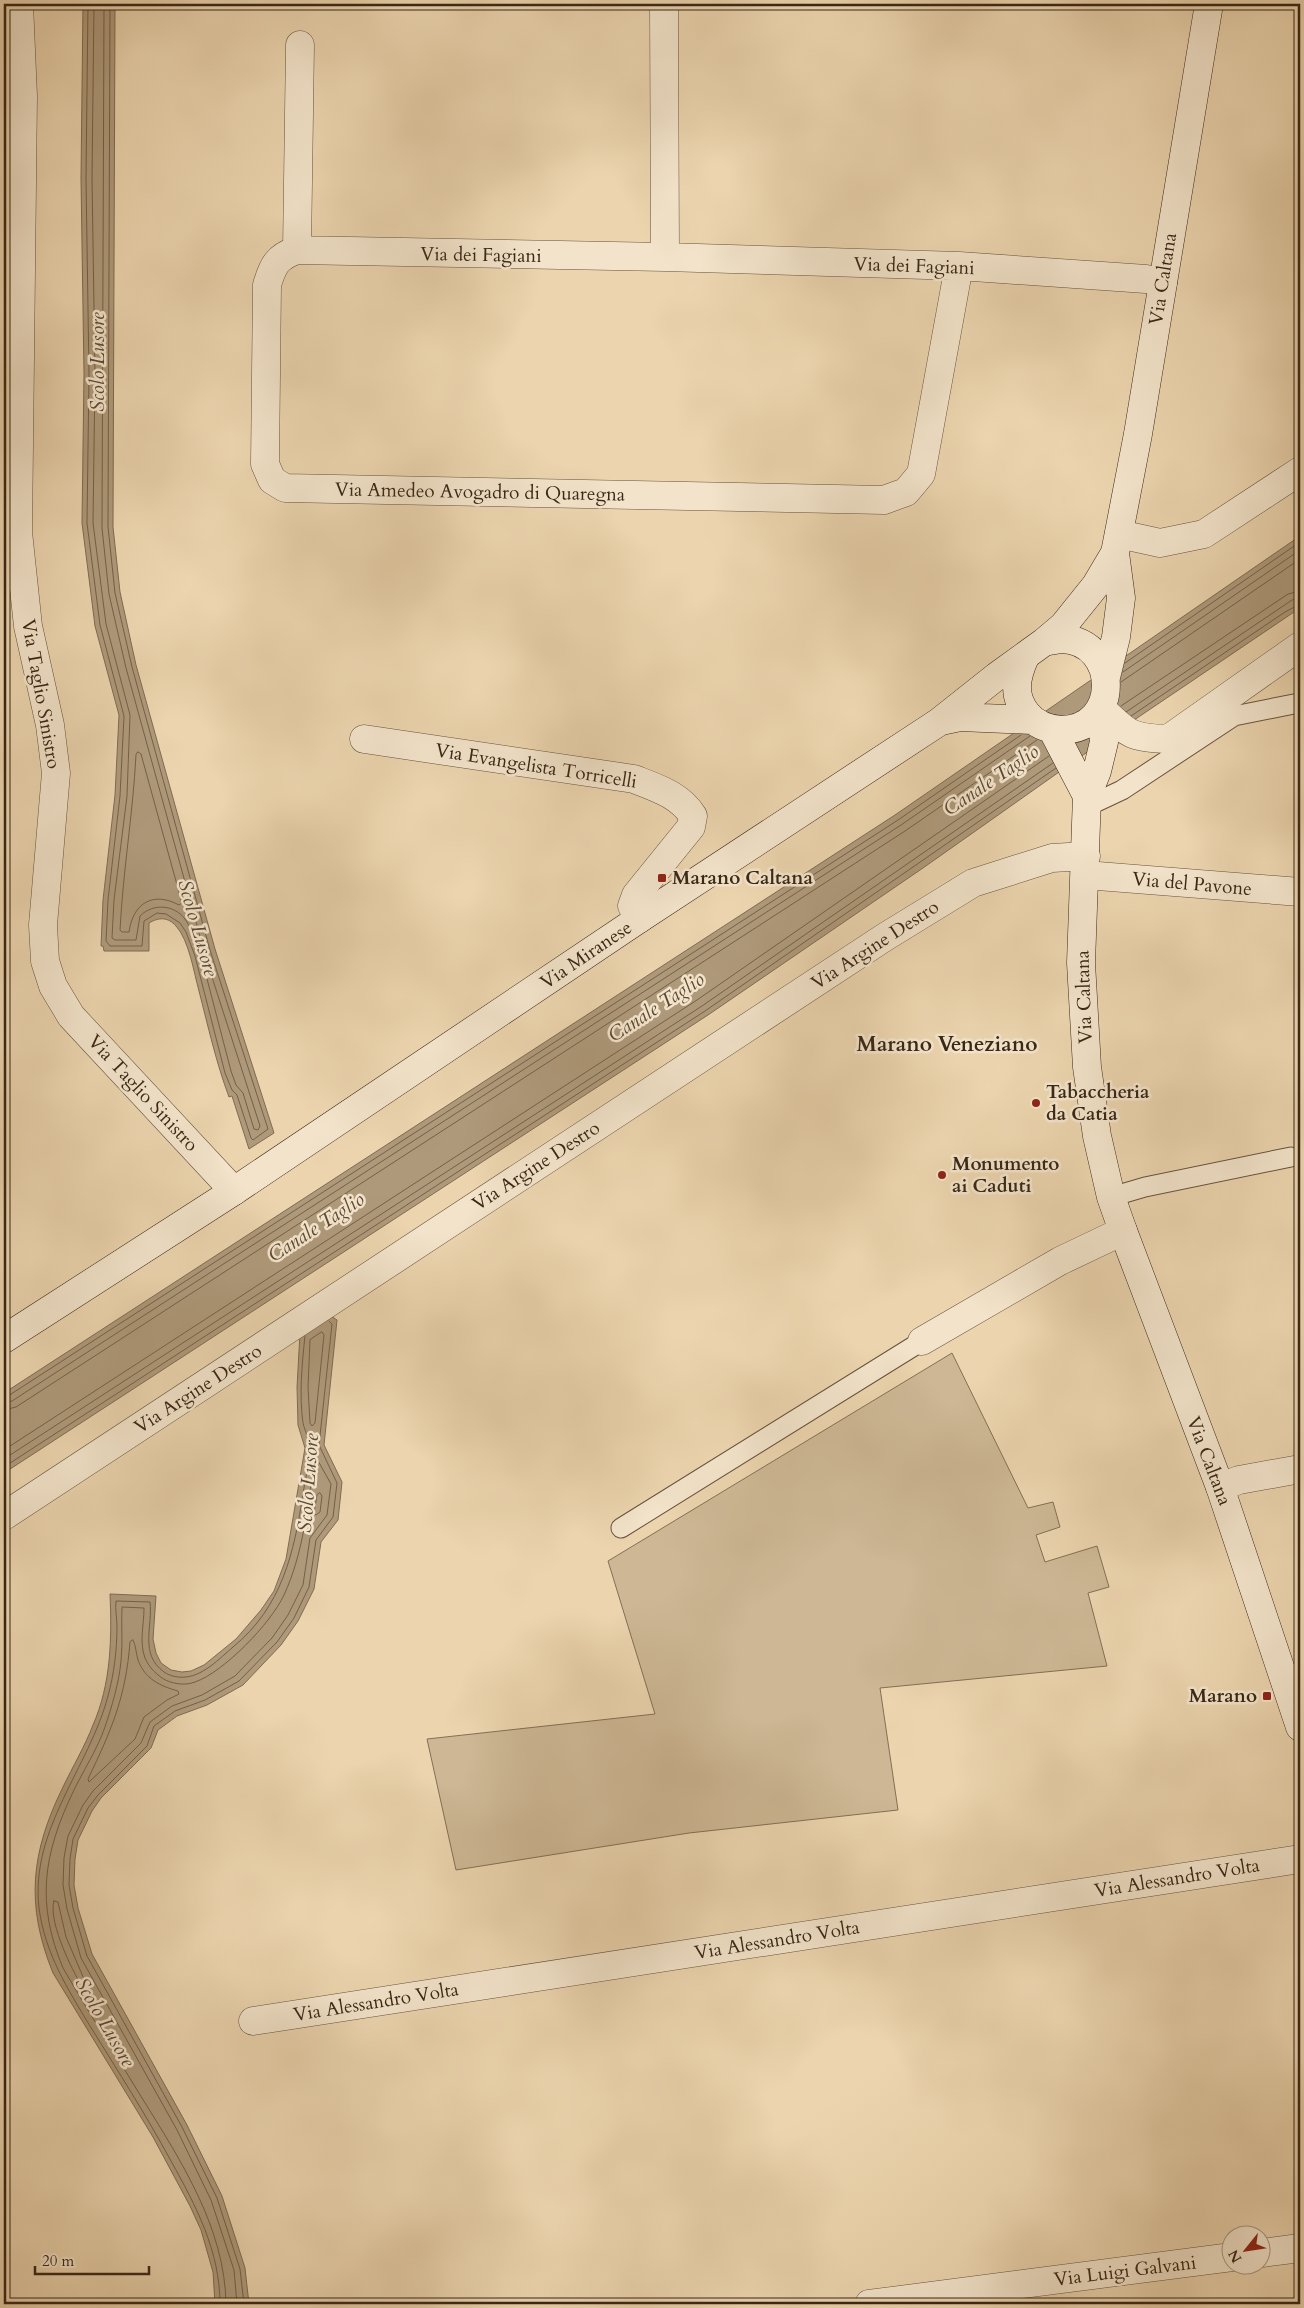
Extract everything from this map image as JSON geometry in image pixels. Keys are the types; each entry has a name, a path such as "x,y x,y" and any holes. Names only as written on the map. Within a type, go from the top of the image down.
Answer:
{"street":[{"name":"Via Taglio Sinistro","path":"19,4 23,96 18,532 28,626 50,725 56,773 43,925 45,961 52,986 71,1016 234,1190"},
{"path":"664,4 665,258"},
{"name":"Via Caltana","path":"1106,656 1121,598 1117,544 1209,4"},
{"path":"297,250 300,45"},
{"name":"Via dei Fagiani","path":"297,250 959,266 1146,279 1163,282"},
{"name":"Via Amedeo Avogadro di Quaregna","path":"297,250 283,255 272,268 267,285 265,464 272,480 285,488 884,500 906,492 921,474 959,266"},
{"path":"1117,544 1160,543 1204,534 1300,471"},
{"name":"Via Caltana","path":"1034,650 1063,626 1096,585 1117,544"},
{"path":"1062,639 1081,643 1106,656 1107,693 1101,708 1088,722 1071,730 1036,719 1016,692 1017,674 1034,650 1062,639"},
{"path":"1101,708 1127,733 1142,738 1168,739 1300,646"},
{"name":"Via Miranese","path":"234,1190 639,919 939,722 997,676 1034,650"},
{"name":"Via Caltana","path":"1101,708 1104,742 1088,801 1081,963 1087,1067 1097,1136 1111,1196 1123,1231 1220,1487 1300,1727"},
{"name":"Via Miranese","path":"939,722 960,717 1036,719"},
{"name":"Via Caltana","path":"1036,719 1088,801"},
{"name":"Via Evangelista Torricelli","path":"364,739 634,779 668,793 686,804 693,816 691,827 636,895 632,906 639,919"},
{"name":"Via Argine Destro","path":"4,1516 861,953 973,883 1052,858 1085,866"},
{"name":"Via del Pavone","path":"1085,866 1300,892"},
{"path":"4,1339 234,1190"},
{"path":"922,1341 1060,1261 1123,1231"},
{"path":"1220,1487 1239,1480 1300,1469"},
{"name":"Via Alessandro Volta","path":"253,2021 1300,1859"},
{"path":"1272,2252 1300,2248"},
{"name":"Via Luigi Galvani","path":"879,2304 1222,2258"}],"lane":[{"path":"1088,801 1122,790 1234,716 1299,703"},
{"path":"1111,1196 1144,1187 1291,1157"},
{"path":"620,1528 922,1341"}],"shaded area":[{"path":"952,1353 1028,1508 1053,1502 1060,1527 1036,1535 1045,1562 1097,1546 1109,1587 1088,1593 1107,1666 880,1688 898,1810 689,1833 456,1870 427,1739 655,1714 608,1561"}],"water":[{"name":"Scolo Lusore","path":"83,4 115,4 113,527 120,592 136,665 215,949 274,1133 249,1149 232,1096 229,1097 220,1071 190,957 181,932 170,921 160,919 149,923 149,951 104,951 103,946 101,946 103,900 115,795 119,715 95,626 82,523 84,374 81,178"},
{"name":"Canale Taglio","path":"1300,536 1300,608 1103,741 923,868 708,1015 4,1473 4,1393 895,815"},
{"name":"Scolo Lusore","path":"328,1314 337,1320 324,1445 342,1482 338,1520 321,1542 314,1589 298,1621 281,1645 243,1685 207,1705 177,1716 158,1730 151,1748 101,1798 92,1811 78,1840 75,1859 74,1885 78,1908 92,1954 187,2125 222,2196 245,2268 249,2304 215,2304 213,2272 201,2230 190,2206 153,2137 53,1973 38,1924 35,1901 38,1856 52,1811 90,1733 104,1694 111,1628 110,1594 156,1596 153,1639 156,1653 161,1663 171,1670 182,1672 191,1671 204,1665 236,1639 261,1610 274,1591 286,1559 305,1448 298,1425 297,1387 300,1333"}],"place":[{"name":"Marano Caltana","path":"662,878"},
{"name":"Tabaccheria da Catia","path":"1036,1103"},
{"name":"Monumento ai Caduti","path":"942,1175"},
{"name":"Marano","path":"1267,1696"}],"district":[{"name":"Marano Veneziano","path":"947,1044"}]}
